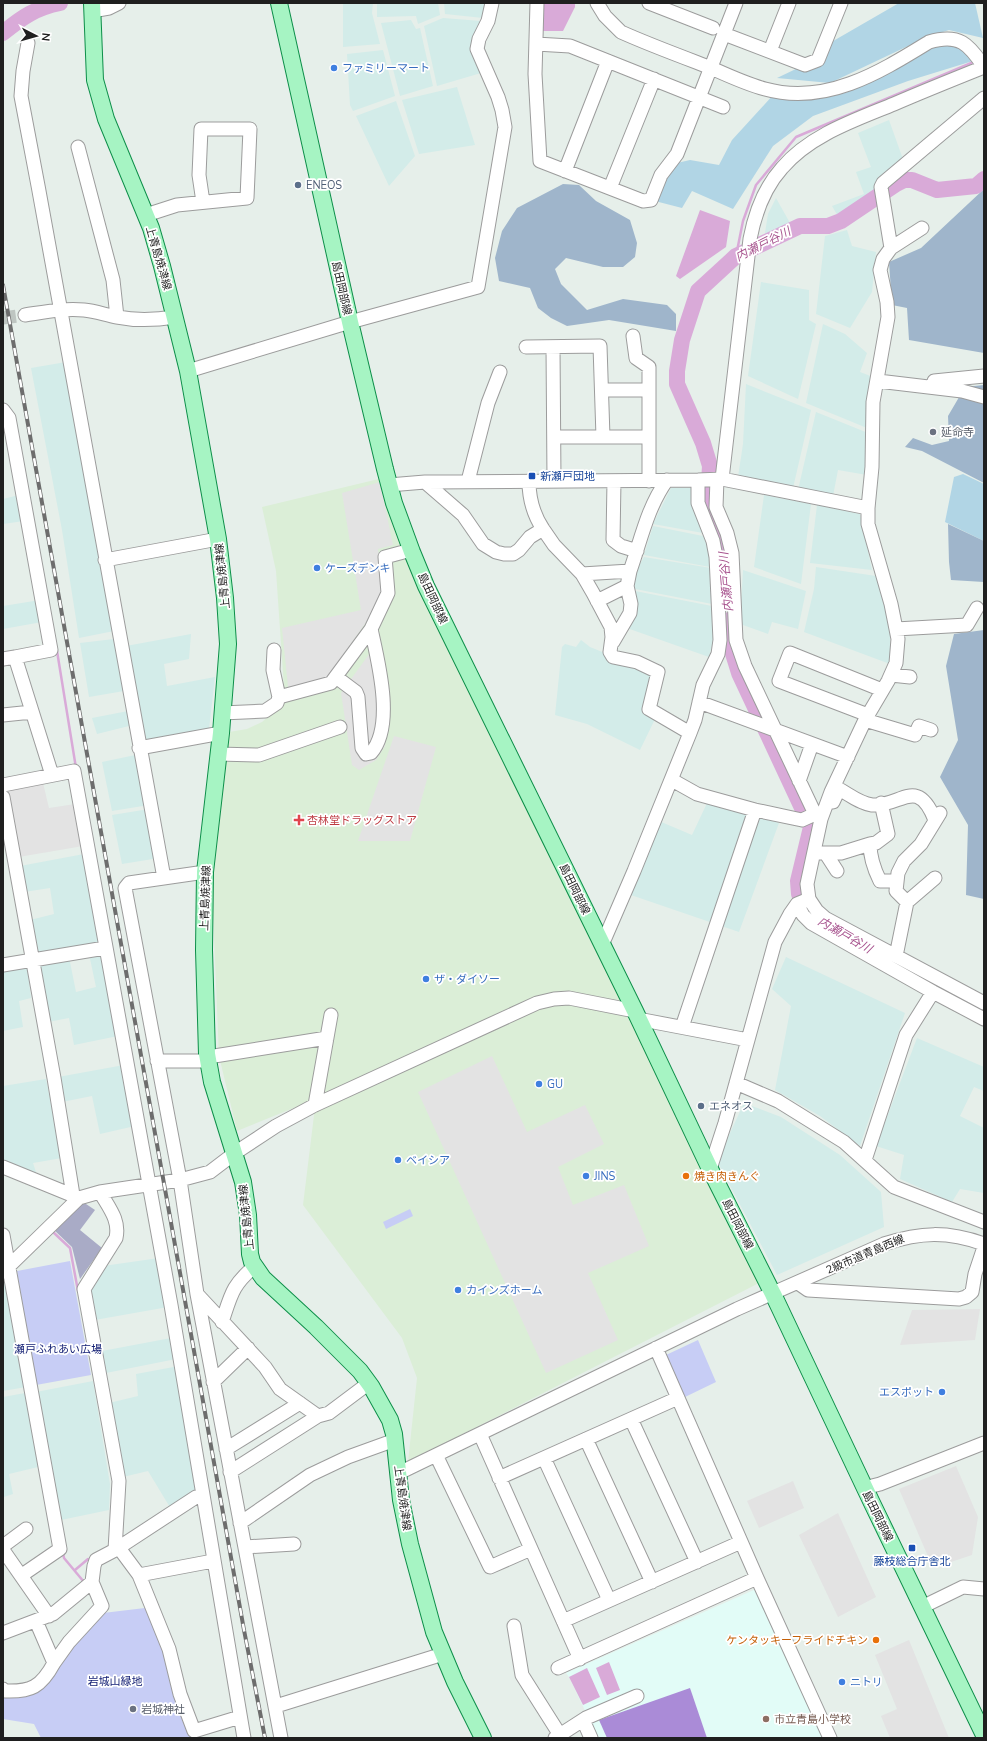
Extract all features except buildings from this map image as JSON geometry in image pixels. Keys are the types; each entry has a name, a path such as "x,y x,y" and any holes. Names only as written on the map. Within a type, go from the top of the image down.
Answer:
{"main road":[{"name":"島田岡部線","path":"279,3 350,322 389,485 411,550 453,642 637,1015 710,1169 773,1294 864,1488 984,1735"},
{"name":"上青島焼津線","path":"92,7 95,80 106,119 146,215 160,258 188,371 218,539 225,598 228,644 221,733 205,872 204,950 208,1059 212,1082 243,1182 247,1204 250,1254 255,1266 263,1278 346,1356 369,1383 390,1420 395,1440 401,1500 410,1544 434,1632 443,1654 484,1738"}],"street":[{"path":"92,7 109,8 119,3"},
{"path":"188,371 350,322 478,287 504,127 502,110 498,97 477,49 488,21 492,3"},
{"path":"537,3 536,74 540,161 643,201 652,200 661,175 677,154 710,68 718,31 736,3"},
{"path":"597,3 605,16 621,32 766,90 788,93 811,93 846,86 870,77 930,42 939,39 949,39 963,42 974,51 982,64 854,120 816,139 802,148 781,168 767,189 754,219 710,480 698,502 716,557 720,640 718,654 703,685 690,733 672,780 602,945"},
{"path":"649,3 679,9 718,31 805,65 818,60 841,3"},
{"path":"770,51 789,3"},
{"path":"28,42 23,71 21,96 62,309 105,560 164,878"},
{"path":"536,44 570,46 724,107"},
{"path":"565,171 608,61"},
{"path":"610,188 654,79"},
{"path":"891,248 882,193 884,183 984,98"},
{"path":"146,215 177,205 247,198 250,129 201,129 199,175 203,202"},
{"path":"78,147 113,280 117,317"},
{"path":"672,780 698,794 755,810 802,820 818,816 867,717 891,675 896,663 898,639 891,604 868,524 872,467 873,402 888,317 887,302 880,270 883,259 891,248 922,228"},
{"path":"25,315 62,309 100,312 117,317 149,320 175,317"},
{"path":"633,336 636,358 649,367 649,480"},
{"path":"526,347 600,346 603,437"},
{"path":"553,347 554,481"},
{"path":"468,482 488,403 500,372"},
{"path":"878,379 940,382 984,376"},
{"path":"878,379 962,391 984,397"},
{"path":"602,390 649,390"},
{"path":"3,410 9,418 51,650 9,658 32,712 52,775"},
{"path":"554,437 649,437"},
{"path":"610,647 630,613 631,604 627,586 630,571 647,518 657,495 667,480"},
{"path":"710,480 716,506 727,533 732,553 736,640 745,666 774,730 818,816 819,853 837,871"},
{"path":"389,485 426,482 710,480 868,508"},
{"path":"528,481 529,498 534,515 554,545 582,574 611,627 610,652 613,657 637,662 658,672 649,709 690,733"},
{"path":"614,481 613,540 621,546 637,551"},
{"path":"426,482 463,515 483,544 496,552 513,554 519,550 530,537 543,530"},
{"path":"105,560 218,539"},
{"path":"279,697 331,683 371,629 388,593 385,557 411,550"},
{"path":"582,574 630,571"},
{"path":"597,601 627,586"},
{"path":"896,629 967,625 977,608"},
{"path":"336,677 356,692 358,697 362,748 366,754 371,753 378,743 383,721 383,693 371,629"},
{"path":"222,713 265,711 277,703 279,697 272,670 274,650"},
{"path":"882,690 790,653 779,681 915,735 919,726 931,730"},
{"path":"891,675 910,677"},
{"path":"699,702 812,744 846,761"},
{"path":"3,715 32,712"},
{"path":"218,754 259,754 340,727"},
{"path":"140,748 221,733"},
{"path":"799,781 812,744"},
{"path":"846,761 844,780 834,801 819,853 807,884 803,901 803,915 811,923 984,1019"},
{"path":"3,785 74,770 204,1493 202,1497 244,1738"},
{"path":"839,789 860,802 873,805 908,796 919,797 927,802 938,816 921,844 904,861 898,873 896,880 896,891 907,902"},
{"path":"3,797 76,1196"},
{"path":"819,853 841,853 876,842 888,834 881,803"},
{"path":"682,1027 755,810"},
{"path":"870,844 870,854 874,870 880,881 896,880"},
{"path":"205,872 129,883 125,888 180,1180 197,1294 213,1382 281,1738"},
{"path":"896,956 907,902 934,878"},
{"path":"803,901 825,918 984,1003"},
{"path":"710,1169 736,1083 775,942 790,914 803,901"},
{"path":"3,965 105,948"},
{"path":"912,980 918,968"},
{"path":"865,1160 906,1035 933,992"},
{"path":"3,1167 76,1196 180,1180 210,1172 234,1153 276,1126 315,1105 536,1004 554,999 569,998 682,1027 748,1040"},
{"path":"315,1105 331,1015"},
{"path":"157,1061 208,1059 327,1038"},
{"path":"736,1083 778,1101 844,1142 894,1187 984,1222"},
{"path":"100,1192 117,1222 118,1230 116,1238 84,1289 118,1481 117,1549 140,1575 169,1649 180,1694 194,1731 240,1717"},
{"path":"6,1270 76,1196"},
{"name":"2級市道青島西線","path":"399,1473 737,1309 884,1244 908,1236 944,1234 963,1236 984,1244"},
{"path":"3,1235 6,1270 60,1549 22,1575"},
{"path":"798,1283 808,1290 959,1298 966,1297 972,1292 975,1274 984,1247"},
{"path":"222,1322 234,1287 242,1276 255,1266"},
{"path":"197,1294 265,1366 280,1389 318,1416"},
{"path":"213,1382 248,1348"},
{"path":"656,1348 757,1578 830,1738"},
{"path":"230,1472 318,1416 329,1413 369,1383"},
{"path":"499,1478 678,1398"},
{"path":"226,1449 300,1403"},
{"path":"631,1419 697,1562"},
{"path":"480,1434 580,1659"},
{"path":"586,1439 652,1582"},
{"path":"240,1523 310,1475 348,1457 395,1440"},
{"path":"864,1488 880,1484 984,1443"},
{"path":"436,1455 490,1567 530,1548"},
{"path":"544,1458 609,1600"},
{"path":"3,1689 4,1691 15,1691 31,1689 40,1684 68,1642 102,1606 92,1582 96,1560 117,1549 196,1497 202,1497"},
{"path":"26,1529 3,1546 49,1616"},
{"path":"563,1622 609,1600 741,1542"},
{"path":"245,1547 294,1544"},
{"path":"140,1575 213,1561"},
{"path":"558,1668 757,1578"},
{"path":"3,1633 53,1614 92,1582"},
{"path":"922,1607 963,1588 984,1589"},
{"path":"36,1620 54,1663"},
{"path":"514,1626 522,1675 557,1736 582,1720 637,1696"},
{"path":"276,1706 443,1654"},
{"path":"582,1720 591,1738"}],"shaded area":[{"path":"343,3 373,3 372,13 380,44 343,47"},
{"path":"377,3 438,3 440,15 418,24 416,16 377,17"},
{"path":"444,3 485,3 483,18 445,14"},
{"path":"542,3 575,3 575,7 563,31 541,31"},
{"path":"899,3 975,3 983,38 949,30 927,37 830,83 777,78 800,67 828,44"},
{"path":"443,18 481,21 481,73 437,86 424,26"},
{"path":"411,20 416,29 420,28 433,86 400,96 381,23"},
{"path":"939,39 960,44 976,60 908,81 813,116 773,146 733,209 692,191 682,208 651,200 677,163 690,160 719,165 732,140 774,94 836,89"},
{"path":"383,50 395,96 353,111 350,105 347,54"},
{"path":"457,87 475,145 419,154 402,100"},
{"path":"396,101 415,156 389,186 356,116"},
{"path":"889,120 904,162 880,192 839,218 832,206 864,194 856,172 871,167 858,133"},
{"path":"563,184 579,185 596,201 630,220 637,243 635,257 623,267 603,267 566,258 555,269 561,284 587,310 623,299 667,305 676,314 676,331 609,320 567,326 551,318 538,308 530,288 499,281 495,258 502,231 517,208"},
{"path":"984,189 984,353 909,340 907,308 892,305 889,262 921,248"},
{"path":"776,198 790,223 764,239 768,214"},
{"path":"700,210 730,221 726,247 680,279 676,276"},
{"path":"847,230 852,246 876,252 872,292 850,328 816,314 825,236"},
{"path":"761,282 809,290 809,320 816,324 798,399 748,376"},
{"path":"823,324 845,334 867,353 860,372 873,377 867,428 806,403"},
{"path":"66,362 114,631 79,638 62,530 31,368"},
{"path":"746,384 811,410 793,488 738,477 743,444"},
{"path":"984,385 984,483 922,451 905,447 913,438 932,445 949,441 948,416 965,387"},
{"path":"816,412 868,433 867,475 838,470 833,496 798,490"},
{"path":"963,474 984,484 984,541 945,522 954,477"},
{"path":"387,477 394,526 416,578 761,1282 408,1462 417,1378 402,1338 303,1205 316,1099 237,1131 219,1056 212,888 229,732 247,729 262,722 285,702 276,571 262,507"},
{"path":"380,482 393,545 378,549 384,591 367,621 325,681 288,687 282,628 361,610 342,493"},
{"path":"671,488 692,488 695,510 703,533 653,524"},
{"path":"19,495 24,521 3,524 3,499"},
{"path":"764,495 811,504 801,584 754,567"},
{"path":"817,505 860,514 872,570 810,563"},
{"path":"948,524 984,541 984,582 951,580"},
{"path":"653,526 703,536 709,550 710,567 644,555"},
{"path":"644,557 711,568 712,604 630,588 634,575"},
{"path":"816,567 876,576 890,626 890,664 804,632 814,589"},
{"path":"743,570 806,591 798,629 772,622 768,634 740,624"},
{"path":"630,590 712,606 714,637 709,657 624,627"},
{"path":"40,600 42,622 3,629 3,606"},
{"path":"984,630 984,899 966,895 968,825 940,777 958,740 946,666 954,634"},
{"path":"191,634 189,659 164,664 167,686 215,677 209,729 144,742 126,646"},
{"path":"114,639 124,691 89,697 80,643"},
{"path":"380,639 387,713 385,746 376,760 359,770 352,765 341,693"},
{"path":"581,640 590,647 654,673 656,717 640,750 587,724 555,715 562,647 565,644 576,647"},
{"path":"128,711 129,726 97,734 92,718"},
{"path":"394,736 436,747 410,841 358,841"},
{"path":"140,754 149,805 112,811 102,762"},
{"path":"43,783 49,808 75,804 83,846 19,857 7,789"},
{"path":"708,801 779,823 739,932 628,894 659,821 692,835"},
{"path":"149,809 159,858 122,864 112,815"},
{"path":"84,854 101,943 36,955 30,920 54,914 50,888 24,892 20,866"},
{"path":"103,951 118,1036 74,1045 69,1018 48,1022 38,963 69,957 76,992 96,987 89,954"},
{"path":"786,957 905,1013 860,1146 820,1116 775,1090 791,1006 772,989"},
{"path":"27,965 31,998 19,1001 23,1027 3,1031 3,969"},
{"path":"917,1038 984,1067 984,1091 974,1087 960,1116 984,1128 984,1193 960,1189 952,1202 900,1179 904,1155 876,1146"},
{"path":"492,1056 527,1132 585,1105 604,1144 558,1167 573,1205 624,1185 649,1246 588,1273 618,1340 546,1373 418,1092"},
{"path":"124,1065 135,1126 100,1134 92,1096 62,1102 58,1077"},
{"path":"46,1079 62,1158 33,1163 37,1175 3,1161 3,1086"},
{"path":"744,1103 781,1117 840,1155 881,1192 884,1227 777,1275 717,1161"},
{"path":"83,1202 95,1210 80,1230 102,1248 80,1279 72,1247 53,1229"},
{"path":"159,1258 168,1307 95,1320 90,1286 103,1266"},
{"path":"6,1279 26,1387 3,1391 3,1281"},
{"path":"980,1309 975,1340 900,1345 912,1310"},
{"path":"171,1338 176,1359 106,1373 102,1351"},
{"path":"179,1366 200,1492 171,1509 148,1471 123,1477 109,1403 138,1396 136,1374"},
{"path":"93,1381 110,1484 109,1510 61,1520 36,1392"},
{"path":"25,1393 38,1467 9,1474 13,1494 4,1497 3,1397"},
{"path":"956,1466 978,1517 972,1555 933,1568 899,1489"},
{"path":"793,1481 804,1508 759,1528 747,1501"},
{"path":"838,1513 876,1597 838,1617 799,1535"},
{"path":"756,1589 825,1738 598,1738 566,1673"},
{"path":"909,1640 949,1738 890,1738 881,1716 897,1709 875,1655"},
{"path":"609,1662 620,1690 607,1695 596,1668"},
{"path":"587,1668 600,1697 583,1705 569,1677"},
{"path":"690,1688 707,1738 607,1738 599,1720"}],"green space":[{"path":"410,1209 413,1216 386,1229 383,1222"},
{"name":"瀬戸ふれあい広場","path":"70,1261 91,1375 36,1385 17,1271"},
{"path":"698,1340 716,1382 685,1397 666,1355"},
{"name":"岩城山緑地","path":"145,1608 166,1649 193,1738 41,1738 34,1724 3,1719 3,1694 26,1693 103,1613"}],"waterway":[{"path":"3,33 36,10 60,3"},
{"path":"736,256 743,221 756,185 796,137 976,61"},
{"name":"内瀬戸谷川","path":"728,587 723,546 711,516 708,499 710,466 703,443 677,384 677,371 682,340 698,291 736,256 800,226 828,226 841,221 904,180 912,180 937,190 976,186 984,179"},
{"name":"内瀬戸谷川","path":"729,620 730,644 739,673 811,827 798,881 799,894 810,914"},
{"path":"57,651 76,768"},
{"name":"内瀬戸谷川","path":"914,973 984,1011"},
{"path":"53,1232 70,1248 78,1291"},
{"path":"63,1553 64,1558 84,1582"},
{"path":"75,1570 88,1559"}],"tunnel":[{"path":"3,318 25,315"}],"railway":[{"path":"3,285 244,1630 265,1738"}],"place":[{"name":"ファミリーマート","path":"334,68"},
{"name":"ENEOS","path":"298,185"},
{"name":"延命寺","path":"933,432"},
{"name":"新瀬戸団地","path":"532,476"},
{"name":"ケーズデンキ","path":"317,568"},
{"name":"杏林堂ドラッグストア","path":"299,820"},
{"name":"ザ・ダイソー","path":"426,979"},
{"name":"GU","path":"539,1084"},
{"name":"エネオス","path":"701,1106"},
{"name":"ベイシア","path":"398,1160"},
{"name":"JINS","path":"586,1176"},
{"name":"焼き肉きんぐ","path":"686,1176"},
{"name":"カインズホーム","path":"458,1290"},
{"name":"エスポット","path":"942,1392"},
{"name":"藤枝総合庁舎北","path":"912,1548"},
{"name":"ケンタッキーフライドチキン","path":"876,1640"},
{"name":"ニトリ","path":"842,1682"},
{"name":"岩城神社","path":"133,1709"},
{"name":"市立青島小学校","path":"766,1719"}]}
